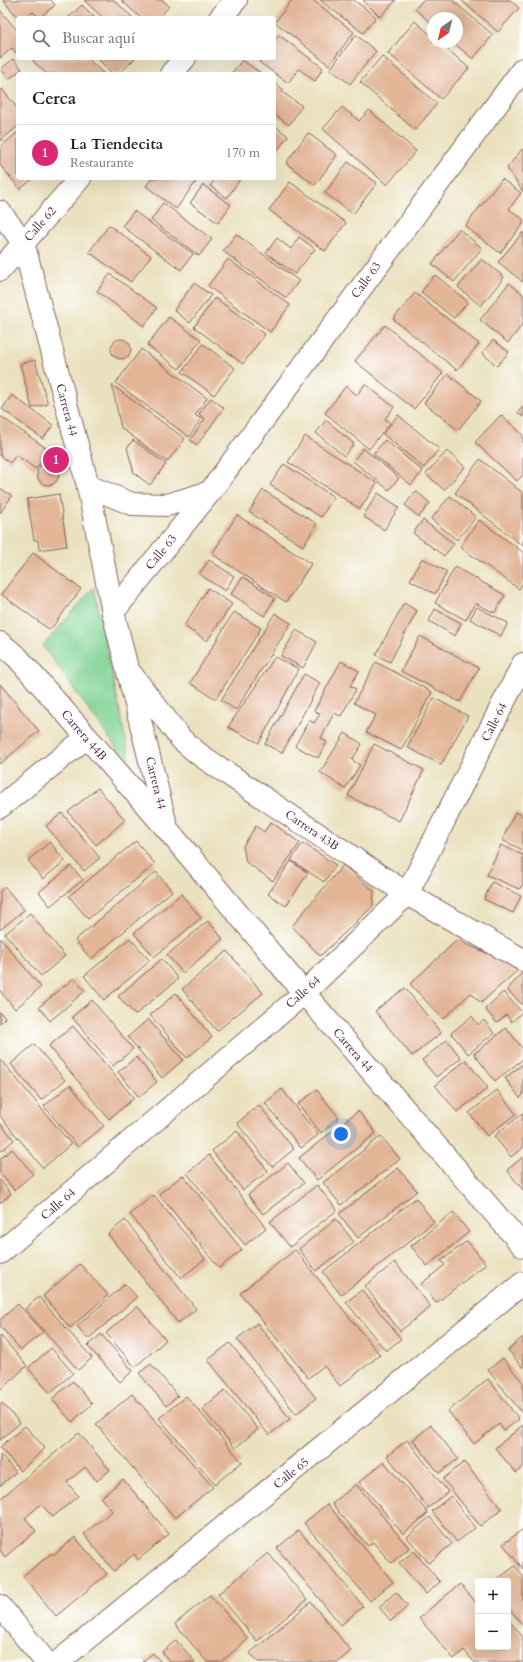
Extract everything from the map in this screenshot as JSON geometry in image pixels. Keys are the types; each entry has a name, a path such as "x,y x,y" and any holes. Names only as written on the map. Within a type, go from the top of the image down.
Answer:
{"street":[{"path":"222,16 236,0"},
{"path":"173,72 183,60"},
{"name":"Calle 63","path":"113,612 210,492 523,69"},
{"name":"Calle 62","path":"0,270 78,180"},
{"name":"Carrera 44","path":"0,212 24,242 88,486 113,612 167,829 304,993 523,1246"},
{"path":"88,486 132,504 168,505 210,492"},
{"name":"Carrera 44B","path":"0,643 17,657 86,738 167,829"},
{"name":"Calle 64","path":"0,1253 304,993 407,894 523,664"},
{"name":"Carrera 43B","path":"128,670 181,739 200,755 407,894 523,960"},
{"path":"0,807 86,738"},
{"name":"Calle 65","path":"58,1662 523,1283"},
{"path":"0,1606 46,1662"}],"green space":[{"path":"94,587 132,770 43,646"}],"building":[{"path":"3,0 51,0 55,5 41,16 37,16 33,12 28,16 16,16"},
{"path":"84,0 114,0 131,16 101,16"},
{"path":"121,0 162,0 169,6 161,16 139,16"},
{"path":"292,0 313,0 354,32 329,65 276,23 276,21"},
{"path":"320,0 354,0 376,17 363,33"},
{"path":"363,0 396,0 380,17"},
{"path":"423,0 452,0 493,35 473,59 460,48 463,48 463,12 427,12 427,20 415,9"},
{"path":"461,0 510,0 519,8 498,32"},
{"path":"82,5 93,16 70,16"},
{"path":"0,10 16,30 16,53 12,48 0,58"},
{"path":"415,21 427,32 427,48 446,48 469,68 441,99 388,53"},
{"path":"279,35 323,68 315,81 299,69 288,83 276,74 276,72 273,72 259,62 260,60 276,60 276,39"},
{"path":"356,35 376,51 350,84 330,69"},
{"path":"382,56 437,104 415,130 360,82"},
{"path":"13,59 22,69 16,72 9,79 1,69"},
{"path":"89,60 102,72 45,72 33,61"},
{"path":"99,60 133,60 121,72 111,72"},
{"path":"242,60 259,72 233,72"},
{"path":"276,84 284,90 282,92 302,106 289,125 276,115"},
{"path":"2,89 16,106 16,128 0,141 0,90"},
{"path":"342,107 359,121 369,110 416,151 387,185 323,129"},
{"path":"276,127 288,136 276,152"},
{"path":"308,133 337,155 315,185 286,163"},
{"path":"16,134 16,180 31,180 20,189 0,165 0,147"},
{"path":"522,149 523,150 523,192 507,168"},
{"path":"348,162 377,183 353,214 325,193"},
{"path":"502,179 521,193 509,209 523,219 523,224 500,253 465,226"},
{"path":"150,180 197,180 176,209 146,186"},
{"path":"214,180 240,180 227,198 210,186"},
{"path":"290,182 346,223 325,251 269,210"},
{"path":"203,185 231,205 218,223 190,203"},
{"path":"163,203 212,239 199,256 151,220"},
{"path":"134,211 193,254 181,270 122,226"},
{"path":"109,225 151,256 131,282 89,252"},
{"path":"459,229 482,248 454,282 432,264"},
{"path":"523,232 523,282 498,262"},
{"path":"236,234 299,281 286,298 223,251"},
{"path":"299,237 315,249 295,274 266,253 277,238 291,249"},
{"path":"228,259 290,305 270,332 208,286"},
{"path":"482,259 504,277 481,306 458,287"},
{"path":"110,274 157,308 144,326 97,291"},
{"path":"435,275 468,302 454,318 421,292"},
{"path":"194,283 211,295 190,323 174,310"},
{"path":"509,283 523,294 523,324 508,343 480,320"},
{"path":"415,293 479,344 457,370 393,319"},
{"path":"215,298 265,334 243,364 194,327"},
{"path":"169,317 201,340 179,369 147,345"},
{"path":"385,325 443,373 414,409 355,361"},
{"path":"121,339 128,342 131,349 128,356 121,359 114,356 111,349 114,342"},
{"path":"493,340 509,352 497,366 482,353"},
{"path":"203,344 235,368 214,395 182,372"},
{"path":"141,349 207,398 195,415 201,419 189,437 116,383"},
{"path":"35,360 48,404 32,408 20,364"},
{"path":"448,374 481,401 458,430 424,403"},
{"path":"365,384 394,407 385,419 390,423 369,449 325,413 346,386 357,395"},
{"path":"112,385 185,439 167,462 121,428"},
{"path":"12,395 53,425 43,439 2,409"},
{"path":"211,398 224,408 197,445 190,440 205,419 199,414"},
{"path":"523,406 523,417 518,413"},
{"path":"398,415 439,449 424,468 383,434"},
{"path":"501,415 523,435 523,475 517,481 475,442"},
{"path":"0,416 49,450 36,469 16,455 10,463 0,455"},
{"path":"326,420 354,444 344,456 316,433"},
{"path":"305,436 377,483 360,509 288,462"},
{"path":"133,440 166,464 150,485 134,473 127,448"},
{"path":"385,440 423,471 411,485 373,454"},
{"path":"363,448 399,478 389,490 353,461"},
{"path":"447,451 465,467 444,490 426,474"},
{"path":"480,459 523,493 523,546 455,493"},
{"path":"48,463 56,466 59,474 56,482 48,485 40,482 37,474 40,466"},
{"path":"284,464 334,497 321,517 270,485"},
{"path":"0,488 12,496 0,513"},
{"path":"263,490 317,524 303,546 249,512"},
{"path":"416,491 430,503 419,517 405,505"},
{"path":"378,493 399,507 384,530 363,516"},
{"path":"59,494 67,546 39,550 38,540 34,540 27,499"},
{"path":"450,496 476,517 457,540 431,519"},
{"path":"237,515 311,564 286,602 212,554"},
{"path":"423,520 454,544 444,556 413,533"},
{"path":"479,520 523,552 523,583 519,589 460,547"},
{"path":"33,553 81,589 50,630 1,594"},
{"path":"422,558 447,572 435,594 410,580"},
{"path":"209,560 234,576 225,591 199,574"},
{"path":"455,567 505,595 495,613 475,603 466,620 435,603"},
{"path":"243,577 275,598 264,616 231,594"},
{"path":"208,588 232,604 207,641 184,626"},
{"path":"404,603 417,611 390,662 376,655"},
{"path":"477,607 508,623 501,636 470,619"},
{"path":"435,609 461,623 455,636 429,621"},
{"path":"234,612 261,628 216,699 190,683"},
{"path":"275,613 291,623 236,710 221,700"},
{"path":"296,630 317,642 303,668 281,656"},
{"path":"420,636 479,668 460,702 401,671"},
{"path":"275,657 299,669 259,743 228,727"},
{"path":"341,661 359,671 350,686 356,689 341,716 334,713 321,738 327,742 318,758 295,746 309,720 314,723 320,714 314,711"},
{"path":"376,662 432,692 401,750 366,732 376,715 354,703"},
{"path":"304,674 320,683 282,753 265,744"},
{"path":"0,684 39,731 0,764"},
{"path":"434,698 468,716 441,765 407,747"},
{"path":"345,733 362,744 352,760 360,765 345,789 320,772"},
{"path":"374,744 424,770 399,821 348,796"},
{"path":"98,788 125,820 96,845 68,812"},
{"path":"515,812 523,816 523,850 502,840"},
{"path":"62,813 100,858 84,871 46,826"},
{"path":"271,822 300,843 273,881 246,862 243,846 256,826 264,832"},
{"path":"136,841 155,864 88,919 69,896"},
{"path":"50,842 65,861 43,879 28,860"},
{"path":"303,843 336,865 324,882 291,860"},
{"path":"501,845 523,855 523,885 519,889 487,875"},
{"path":"291,861 308,873 286,906 268,894"},
{"path":"343,865 374,891 373,906 320,956 292,926"},
{"path":"71,866 83,880 50,906 39,892"},
{"path":"156,872 172,891 91,959 75,940"},
{"path":"492,882 521,896 513,913 484,899"},
{"path":"5,887 24,910 0,930 0,891"},
{"path":"181,894 201,918 154,957 134,933"},
{"path":"30,913 65,956 41,976 5,934"},
{"path":"208,921 223,939 183,973 167,955"},
{"path":"0,938 41,987 15,1009 0,991"},
{"path":"130,938 150,961 104,1000 84,976"},
{"path":"457,940 520,968 481,1003 471,993 443,1019 410,984"},
{"path":"227,951 263,993 217,1031 182,989"},
{"path":"162,959 178,979 135,1015 118,996"},
{"path":"523,972 523,1005 507,990"},
{"path":"74,978 85,991 50,1021 39,1007"},
{"path":"405,988 441,1033 412,1056 375,1011"},
{"path":"503,992 522,1012 512,1022 506,1015 497,1023 485,1009"},
{"path":"176,993 212,1037 187,1058 150,1015"},
{"path":"92,1000 133,1049 113,1066 72,1017"},
{"path":"0,1012 5,1018 0,1023"},
{"path":"472,1016 478,1025 484,1020 494,1033 468,1054 451,1033"},
{"path":"148,1019 183,1060 162,1078 128,1037"},
{"path":"73,1026 134,1098 109,1119 49,1046"},
{"path":"506,1028 523,1049 523,1059 495,1081 474,1054"},
{"path":"447,1040 461,1058 436,1077 422,1060"},
{"path":"34,1044 65,1080 41,1100 11,1064"},
{"path":"136,1057 157,1082 139,1097 118,1072"},
{"path":"0,1059 71,1144 43,1168 0,1116"},
{"path":"466,1060 488,1088 457,1112 435,1085"},
{"path":"523,1064 523,1095 520,1098 505,1078"},
{"path":"70,1085 104,1126 78,1147 44,1106"},
{"path":"282,1089 318,1135 301,1148 265,1103"},
{"path":"317,1090 339,1118 321,1133 298,1104"},
{"path":"497,1090 516,1114 487,1136 469,1113"},
{"path":"259,1105 294,1149 272,1167 237,1123"},
{"path":"358,1111 376,1133 317,1180 299,1158"},
{"path":"523,1113 523,1148 511,1157 494,1136"},
{"path":"0,1123 14,1140 0,1152"},
{"path":"237,1131 268,1171 243,1190 212,1151"},
{"path":"381,1136 400,1159 341,1205 323,1183"},
{"path":"12,1149 33,1174 14,1190 0,1173 0,1159"},
{"path":"209,1155 266,1228 245,1245 187,1173"},
{"path":"523,1157 523,1190 507,1170"},
{"path":"288,1163 304,1183 263,1214 248,1195"},
{"path":"398,1168 417,1191 358,1238 339,1214"},
{"path":"183,1175 242,1250 219,1268 159,1194"},
{"path":"0,1180 11,1194 0,1203"},
{"path":"317,1185 337,1210 290,1247 270,1222"},
{"path":"154,1195 205,1259 181,1278 130,1214"},
{"path":"416,1198 434,1222 341,1295 323,1272"},
{"path":"453,1212 469,1232 427,1266 411,1246"},
{"path":"336,1219 354,1242 316,1271 299,1249"},
{"path":"125,1220 196,1309 178,1323 108,1234"},
{"path":"467,1241 486,1264 436,1303 421,1284 445,1265 441,1261"},
{"path":"295,1250 380,1355 340,1386 324,1366 308,1378 240,1293"},
{"path":"395,1262 431,1307 400,1331 365,1286"},
{"path":"80,1264 108,1295 70,1328 43,1296"},
{"path":"125,1284 137,1297 88,1339 77,1326"},
{"path":"362,1290 401,1339 386,1351 346,1302"},
{"path":"39,1297 92,1358 78,1370 25,1309"},
{"path":"18,1304 43,1332 21,1350 0,1326 0,1320"},
{"path":"137,1306 166,1340 135,1367 106,1333"},
{"path":"257,1323 316,1398 296,1414 237,1339"},
{"path":"101,1334 133,1371 120,1382 88,1346"},
{"path":"0,1335 27,1366 0,1390"},
{"path":"523,1337 523,1368 508,1350"},
{"path":"230,1343 290,1419 269,1435 208,1360"},
{"path":"51,1348 73,1373 50,1393 28,1368"},
{"path":"503,1358 523,1383 523,1414 488,1370"},
{"path":"151,1364 178,1396 166,1406 139,1373"},
{"path":"488,1379 519,1419 504,1431 499,1424 474,1444 448,1411"},
{"path":"73,1381 92,1404 72,1422 52,1399"},
{"path":"225,1390 258,1429 235,1448 202,1409"},
{"path":"132,1394 213,1487 175,1518 96,1424"},
{"path":"186,1396 242,1462 215,1484 159,1418"},
{"path":"2,1403 20,1423 0,1440 0,1404"},
{"path":"431,1425 458,1459 439,1473 413,1440"},
{"path":"523,1425 523,1467 516,1473 495,1448"},
{"path":"25,1426 45,1448 20,1471 0,1447"},
{"path":"79,1433 110,1470 97,1481 85,1467 67,1482 78,1496 53,1517 41,1504 25,1518 36,1531 5,1557 0,1550 0,1499"},
{"path":"407,1440 448,1492 428,1508 387,1456"},
{"path":"0,1454 16,1472 0,1486"},
{"path":"384,1462 428,1513 403,1534 359,1482"},
{"path":"464,1462 502,1509 480,1526 443,1479"},
{"path":"123,1479 169,1534 138,1560 134,1554 114,1571 84,1534 112,1511 101,1498"},
{"path":"356,1484 409,1548 391,1563 373,1542 368,1546 332,1504"},
{"path":"451,1496 475,1528 457,1542 432,1511"},
{"path":"327,1504 393,1582 370,1601 304,1523"},
{"path":"430,1517 452,1544 429,1563 407,1537"},
{"path":"523,1529 523,1569 503,1544"},
{"path":"299,1530 363,1606 341,1625 277,1548"},
{"path":"75,1537 107,1574 56,1616 23,1576 52,1553 54,1555"},
{"path":"414,1551 440,1582 426,1594 399,1563"},
{"path":"268,1553 307,1600 257,1641 218,1594"},
{"path":"515,1566 523,1576 523,1625 511,1611 511,1578 499,1578"},
{"path":"460,1584 475,1602 475,1650 511,1650 511,1623 523,1637 523,1662 474,1662 464,1650 454,1659 419,1618"},
{"path":"396,1592 408,1606 391,1621 379,1607"},
{"path":"210,1595 248,1639 221,1662 207,1662 175,1624"},
{"path":"311,1602 351,1651 338,1662 258,1662 250,1653"},
{"path":"176,1640 195,1662 170,1662 162,1652"},
{"path":"153,1653 161,1662 142,1662"}],"place":[{"name":"La Tiendecita","path":"56,460"}]}
